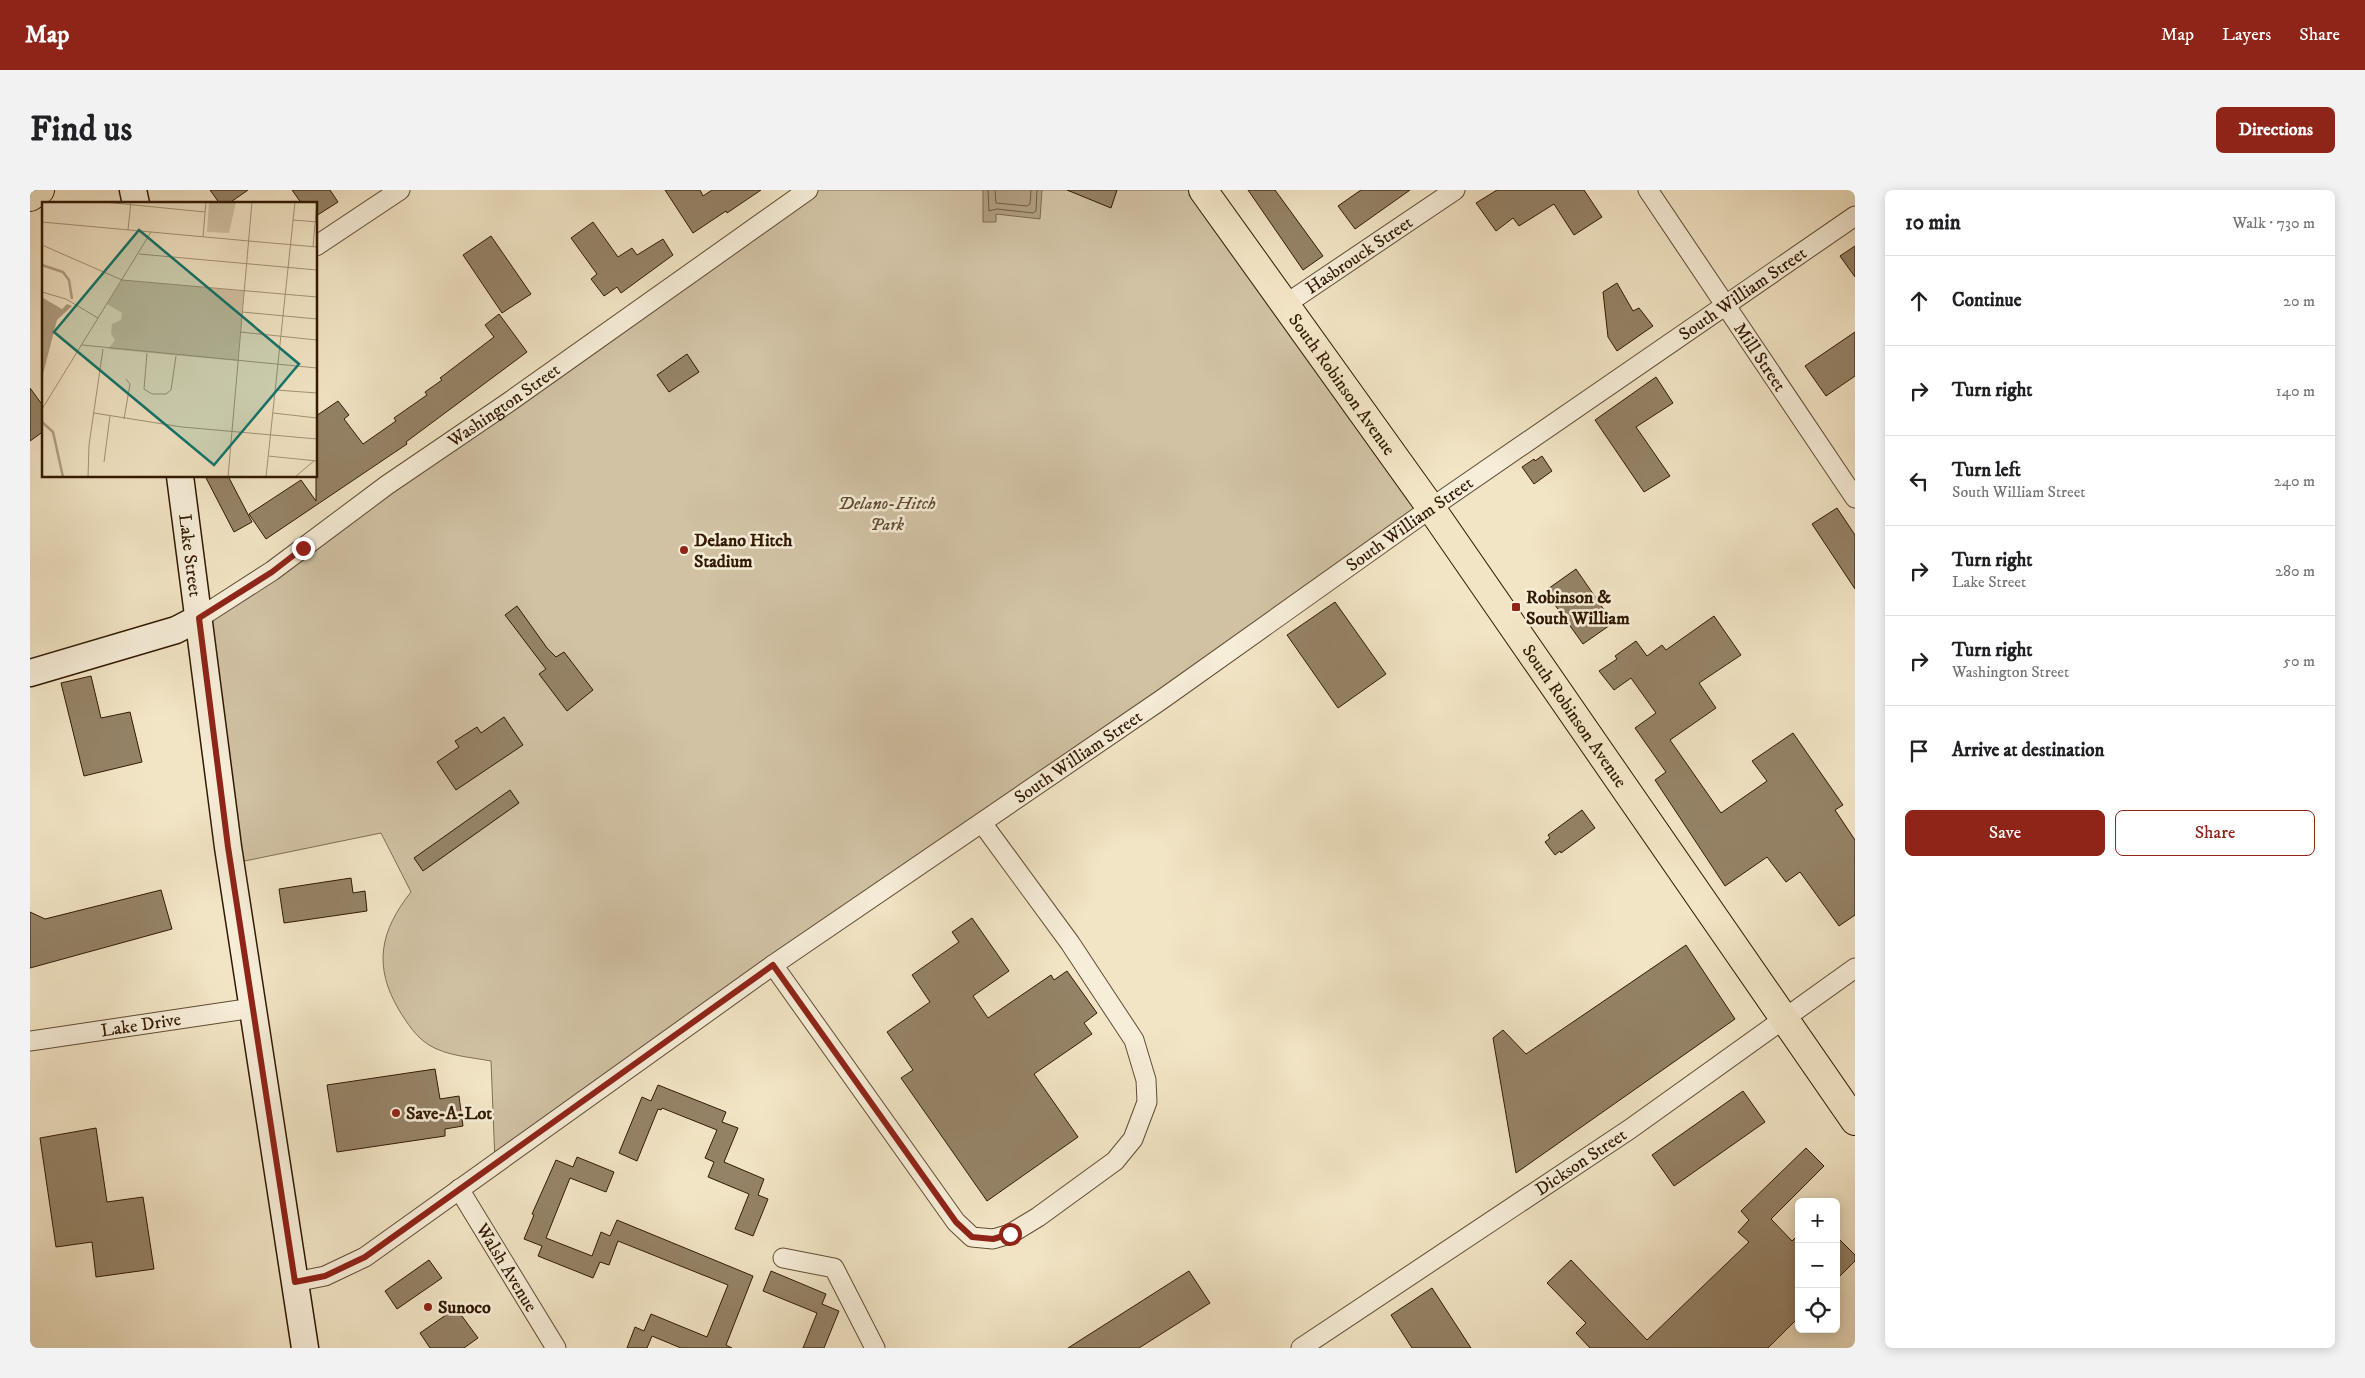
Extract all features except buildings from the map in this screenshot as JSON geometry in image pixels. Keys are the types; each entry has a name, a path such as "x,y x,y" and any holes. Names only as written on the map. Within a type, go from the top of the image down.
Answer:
{"main road":[{"path":"30,197 40,190"},
{"name":"South Robinson Avenue","path":"1204,190 1431,508 1855,1121"},
{"name":"Lake Street","path":"180,478 228,847 305,1348"},
{"path":"30,673 176,630 199,618"}],"street":[{"path":"318,245 400,190"},
{"name":"Washington Street","path":"199,618 272,572 388,485 510,402 808,190"},
{"name":"Hasbrouck Street","path":"1286,304 1455,190"},
{"name":"Mill Street","path":"1648,190 1853,490"},
{"name":"South William Street","path":"295,1282 325,1276 365,1257 773,965 1161,700 1431,508 1855,216"},
{"path":"773,965 956,1222 972,1237 993,1239 1010,1234 1038,1217 1115,1161 1132,1139 1146,1102 1146,1080 1134,1040 1070,943 982,823"},
{"name":"Dickson Street","path":"1301,1348 1607,1144 1855,968"},
{"name":"Lake Drive","path":"30,1041 253,1008"},
{"name":"Walsh Avenue","path":"459,1188 556,1348"},
{"path":"783,1258 834,1268 875,1348"}],"green space":[{"name":"Delano-Hitch Park","path":"812,190 1206,190 1431,508 495,1162 491,1061 451,1054 429,1045 409,1025 391,994 383,964 384,949 392,921 411,892 381,833 230,864 199,618"}],"water":[{"path":"983,190 1042,190 1040,219 996,214 996,222 983,222"}],"place":[{"name":"Delano Hitch Stadium","path":"684,550"},
{"name":"Robinson & South William","path":"1516,607"},
{"name":"Save-A-Lot","path":"396,1113"},
{"name":"Sunoco","path":"428,1307"}],"route":[{"path":"303,548 272,572 199,618 228,847 295,1282 325,1276 365,1257 773,965 956,1222 972,1237 993,1239 1010,1234"}]}
